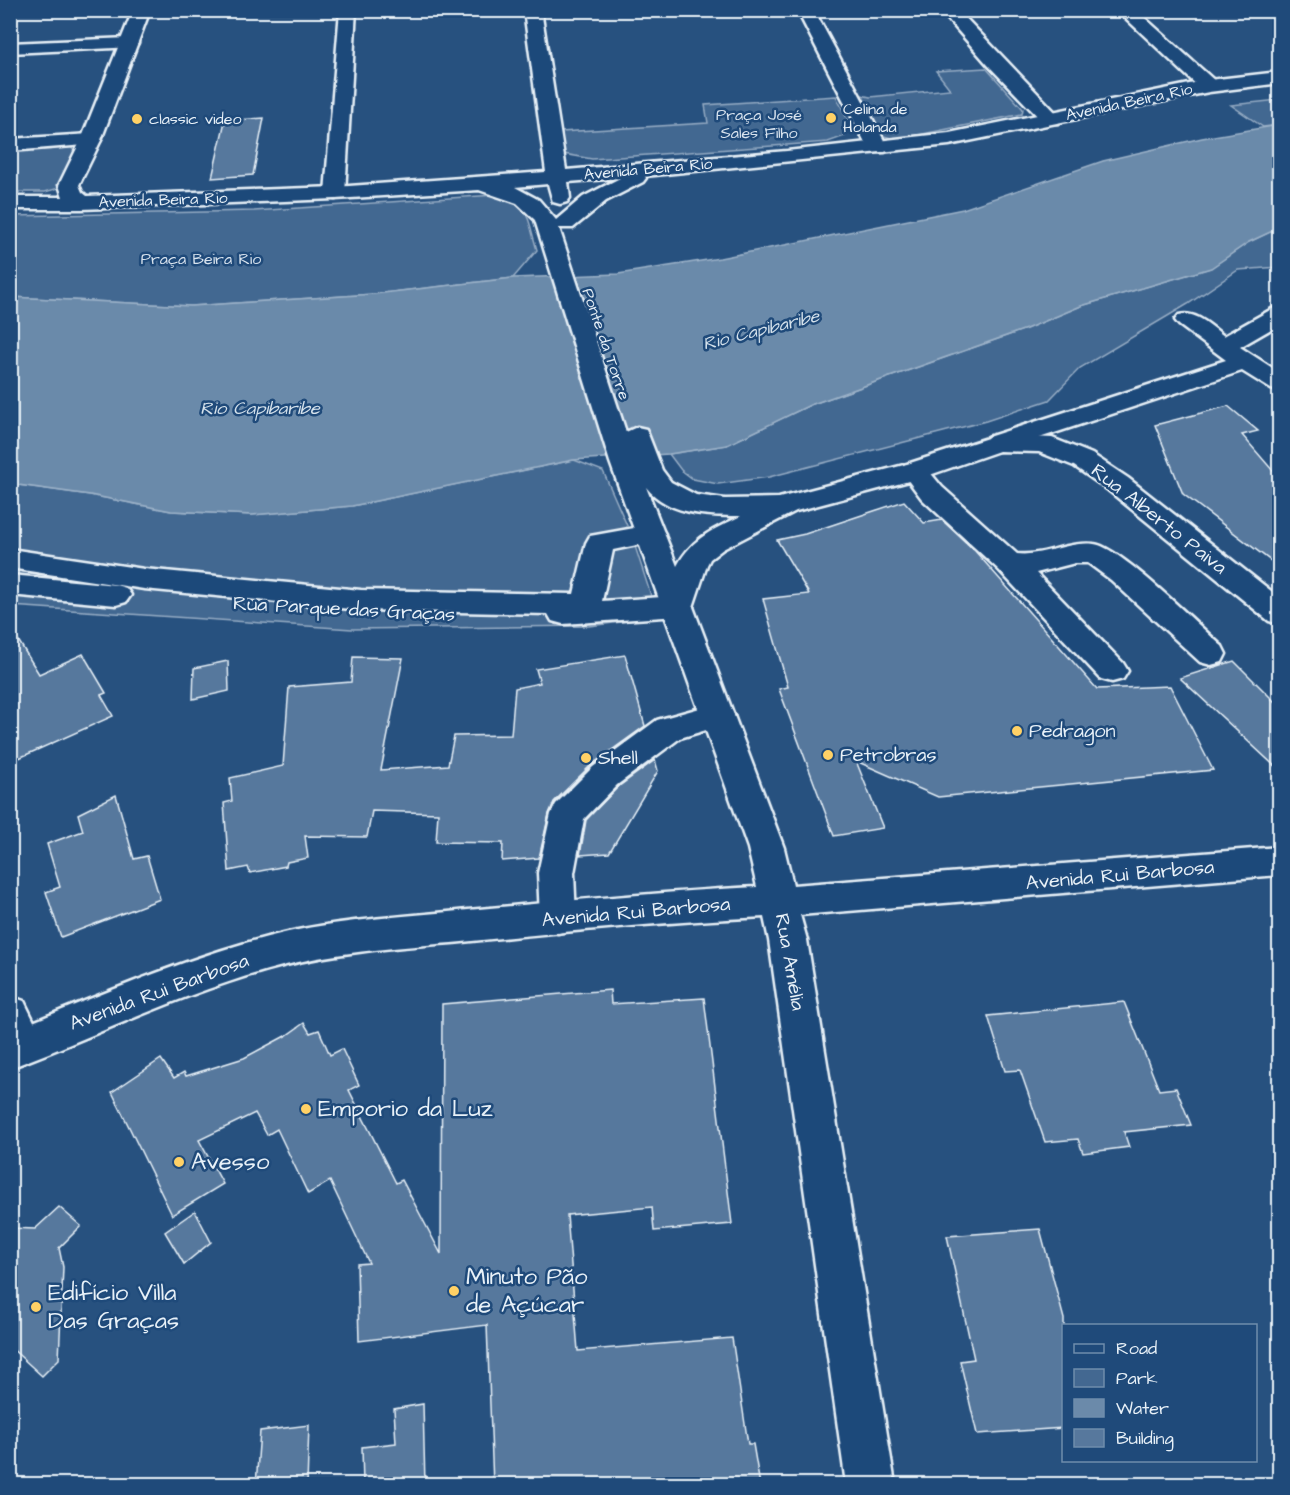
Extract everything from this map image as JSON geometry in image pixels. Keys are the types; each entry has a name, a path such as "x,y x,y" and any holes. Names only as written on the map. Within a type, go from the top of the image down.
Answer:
{"main road":[{"path":"19,203 56,193 69,185 91,140 142,10"},
{"path":"335,194 348,10"},
{"path":"532,10 552,145 560,227"},
{"path":"805,10 878,148"},
{"path":"948,10 994,61 1051,118"},
{"path":"1125,10 1209,86"},
{"path":"10,48 129,44"},
{"name":"Avenida Beira Rio","path":"19,203 335,194 479,184 878,148 949,140 1209,86 1280,77"},
{"path":"10,145 91,140"},
{"path":"552,145 557,154 580,163 660,168"},
{"path":"479,184 528,167 552,145"},
{"path":"560,227 597,195 660,168"},
{"path":"479,184 510,191 526,199 560,227"},
{"path":"69,185 72,195 82,203"},
{"name":"Ponte da Torre","path":"560,227 634,461"},
{"path":"1223,345 1280,314"},
{"path":"1187,320 1280,384"},
{"path":"997,443 1245,362"},
{"name":"Rua Alberto Paiva","path":"678,606 692,565 699,553 713,542 786,505 914,471 997,443 1043,444 1083,460 1118,484 1280,614"},
{"name":"Rua Alberto Paiva","path":"634,461 667,491 684,500 712,508 786,505"},
{"name":"Rua Amélia","path":"634,461 651,534 766,848 780,902 788,939 871,1485"},
{"path":"914,471 932,493 1009,563 1112,671"},
{"path":"10,558 144,579 361,600 586,604 600,543 651,534"},
{"path":"1009,563 1029,565 1075,554 1094,553 1121,573 1211,654"},
{"name":"Rua Parque das Graças","path":"10,585 335,611 465,616 578,613 678,606"},
{"path":"558,918 556,873 568,814 605,776 669,729 718,715"},
{"name":"Avenida Rui Barbosa","path":"15,1035 288,948 372,935 657,908 846,898 1280,861"}],"green space":[{"name":"Praça José Sales Filho","path":"986,68 1023,109 1022,114 903,138 891,138 877,134 853,93 870,97 950,89 936,71"},
{"name":"Praça José Sales Filho","path":"836,96 851,127 845,136 828,142 592,159 564,154 561,132 708,123 705,105"},
{"path":"1279,100 1279,125 1263,127 1231,105"},
{"path":"71,147 75,152 59,188 45,192 11,192 11,150"},
{"name":"Praça Beira Rio","path":"495,195 516,204 526,214 537,250 513,278 374,294 191,306 11,297 11,216 254,211"},
{"path":"1279,228 1279,267 1238,270 1188,304 1080,368 1049,400 986,421 769,477 718,484 693,479 681,470 669,454 727,445 810,405 1026,329 1081,306 1210,268 1249,242"},
{"path":"574,460 603,471 632,537 655,608 645,619 589,626 352,629 11,606 11,484 90,495 171,511 252,515 352,506"}],"water":[{"name":"Rio Capibaribe","path":"1279,125 1279,228 1249,242 1211,268 1081,306 1026,329 810,405 727,445 669,454 573,460 352,506 252,515 171,511 90,495 11,484 11,297 191,306 374,294 513,278 618,274 720,258 963,209 1103,161 1202,138"}],"building":[{"path":"264,118 253,175 212,178 225,121"},
{"path":"1228,406 1258,431 1242,435 1280,479 1280,568 1183,494 1155,425"},
{"path":"904,501 924,523 942,520 975,551 1097,689 1170,686 1213,770 938,797 856,761 883,828 834,836 779,689 788,687 763,599 809,594 777,540 805,534"},
{"path":"10,627 39,674 83,654 106,693 101,695 113,716 10,762"},
{"path":"625,655 645,726 591,765 554,802 539,858 502,861 503,843 436,842 438,813 372,811 367,837 305,836 308,858 287,862 286,866 250,873 248,867 229,871 224,803 232,801 230,778 283,766 289,687 351,682 353,657 403,658 381,770 448,765 454,736 511,735 515,688 540,683 536,669"},
{"path":"228,661 229,691 193,699 194,668"},
{"path":"1234,661 1280,707 1280,771 1180,678"},
{"path":"655,760 658,771 609,853 580,855 586,820 618,787"},
{"path":"116,795 134,859 147,856 160,899 61,937 46,892 60,887 47,844 83,831 78,814"},
{"path":"610,990 611,1004 704,998 732,1224 654,1231 652,1207 567,1215 578,1351 732,1338 748,1444 753,1444 760,1485 493,1485 487,1325 359,1341 357,1264 369,1263 330,1181 308,1194 277,1129 267,1135 255,1113 199,1140 223,1184 172,1215 112,1092 161,1059 174,1078 184,1072 186,1076 244,1058 304,1023 310,1033 319,1030 330,1055 342,1049 359,1085 349,1090 396,1183 402,1180 441,1254 442,1004"},
{"path":"1124,1002 1159,1090 1176,1088 1191,1125 1124,1132 1129,1147 1083,1153 1078,1139 1045,1142 1020,1070 1005,1071 988,1016"},
{"name":"Edifício Villa Das Graças","path":"59,1207 81,1226 59,1248 63,1267 59,1359 42,1376 10,1347 10,1228 35,1229"},
{"path":"195,1211 211,1242 184,1264 165,1232"},
{"path":"1040,1229 1064,1319 1064,1324 1062,1324 1062,1428 977,1434 960,1361 974,1359 947,1236"},
{"path":"423,1404 425,1485 363,1485 362,1447 396,1443 394,1409"},
{"path":"309,1425 307,1485 256,1485 260,1431"}],"place":[{"name":"Celina de Holanda","path":"831,118"},
{"name":"classic video","path":"137,119"},
{"name":"Pedragon","path":"1017,731"},
{"name":"Petrobras","path":"828,755"},
{"name":"Shell","path":"586,758"},
{"name":"Emporio da Luz","path":"306,1109"},
{"name":"Avesso","path":"179,1162"},
{"name":"Minuto Pão de Açúcar","path":"454,1291"},
{"name":"Edifício Villa Das Graças","path":"36,1307"}]}
